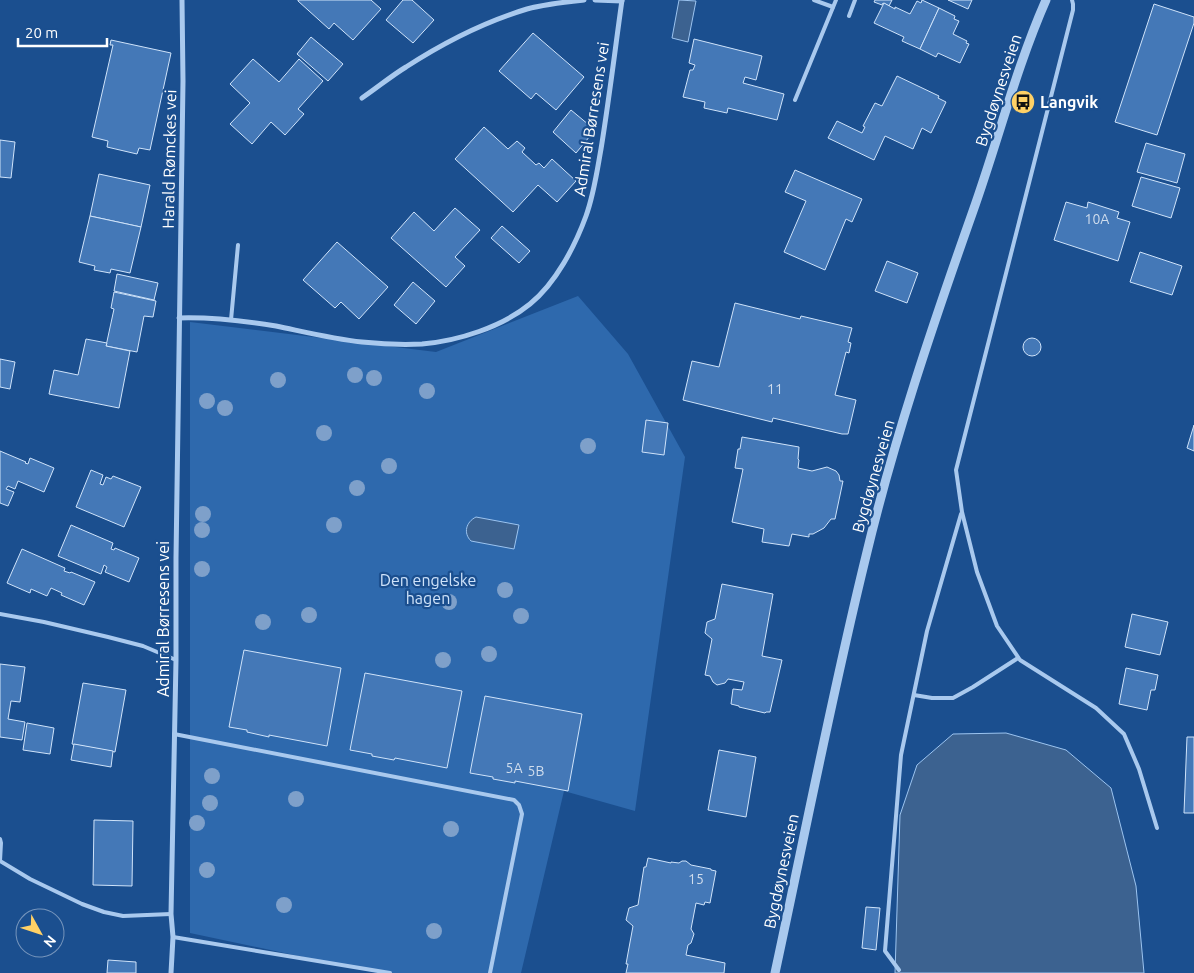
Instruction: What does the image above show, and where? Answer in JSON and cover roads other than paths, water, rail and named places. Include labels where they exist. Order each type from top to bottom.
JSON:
[{"type":"street","name":"Harald Rømckes vei","points":[[179,318],[183,81],[182,0]]},
{"type":"street","points":[[362,98],[405,68],[452,40],[528,9],[560,2],[584,0]]},
{"type":"street","name":"Admiral Børresens vei","points":[[171,973],[173,937],[171,914],[176,660],[179,318],[231,320],[360,342],[422,344],[450,340],[489,328],[531,304],[548,286],[576,240],[587,215],[594,186],[622,0],[595,0]]},
{"type":"street","name":"Bygdøynesveien","points":[[775,973],[831,710],[878,510],[909,404],[959,250],[998,137],[1018,71],[1046,0]]},
{"type":"lane","points":[[814,0],[833,7]]},
{"type":"lane","points":[[795,100],[836,0]]},
{"type":"lane","points":[[849,16],[855,0]]},
{"type":"lane","points":[[1072,0],[1073,10],[956,470],[962,512],[977,572],[998,626],[1020,660],[1096,708],[1124,734],[1139,769],[1157,828]]},
{"type":"lane","points":[[231,320],[238,245]]},
{"type":"lane","points":[[898,970],[885,951],[901,755],[927,631],[962,512]]},
{"type":"lane","points":[[0,614],[44,622],[142,646],[176,660]]},
{"type":"lane","points":[[914,694],[932,698],[952,698],[973,688],[1018,658]]},
{"type":"lane","points":[[174,734],[514,800],[522,814],[490,973]]},
{"type":"lane","points":[[0,839],[0,862],[82,904],[123,916],[171,914]]},
{"type":"lane","points":[[173,937],[390,973]]},
{"type":"place","name":"Langvik","points":[[1023,102]]},
{"type":"park label","name":"Den engelske hagen","points":[[428,589]]}]
